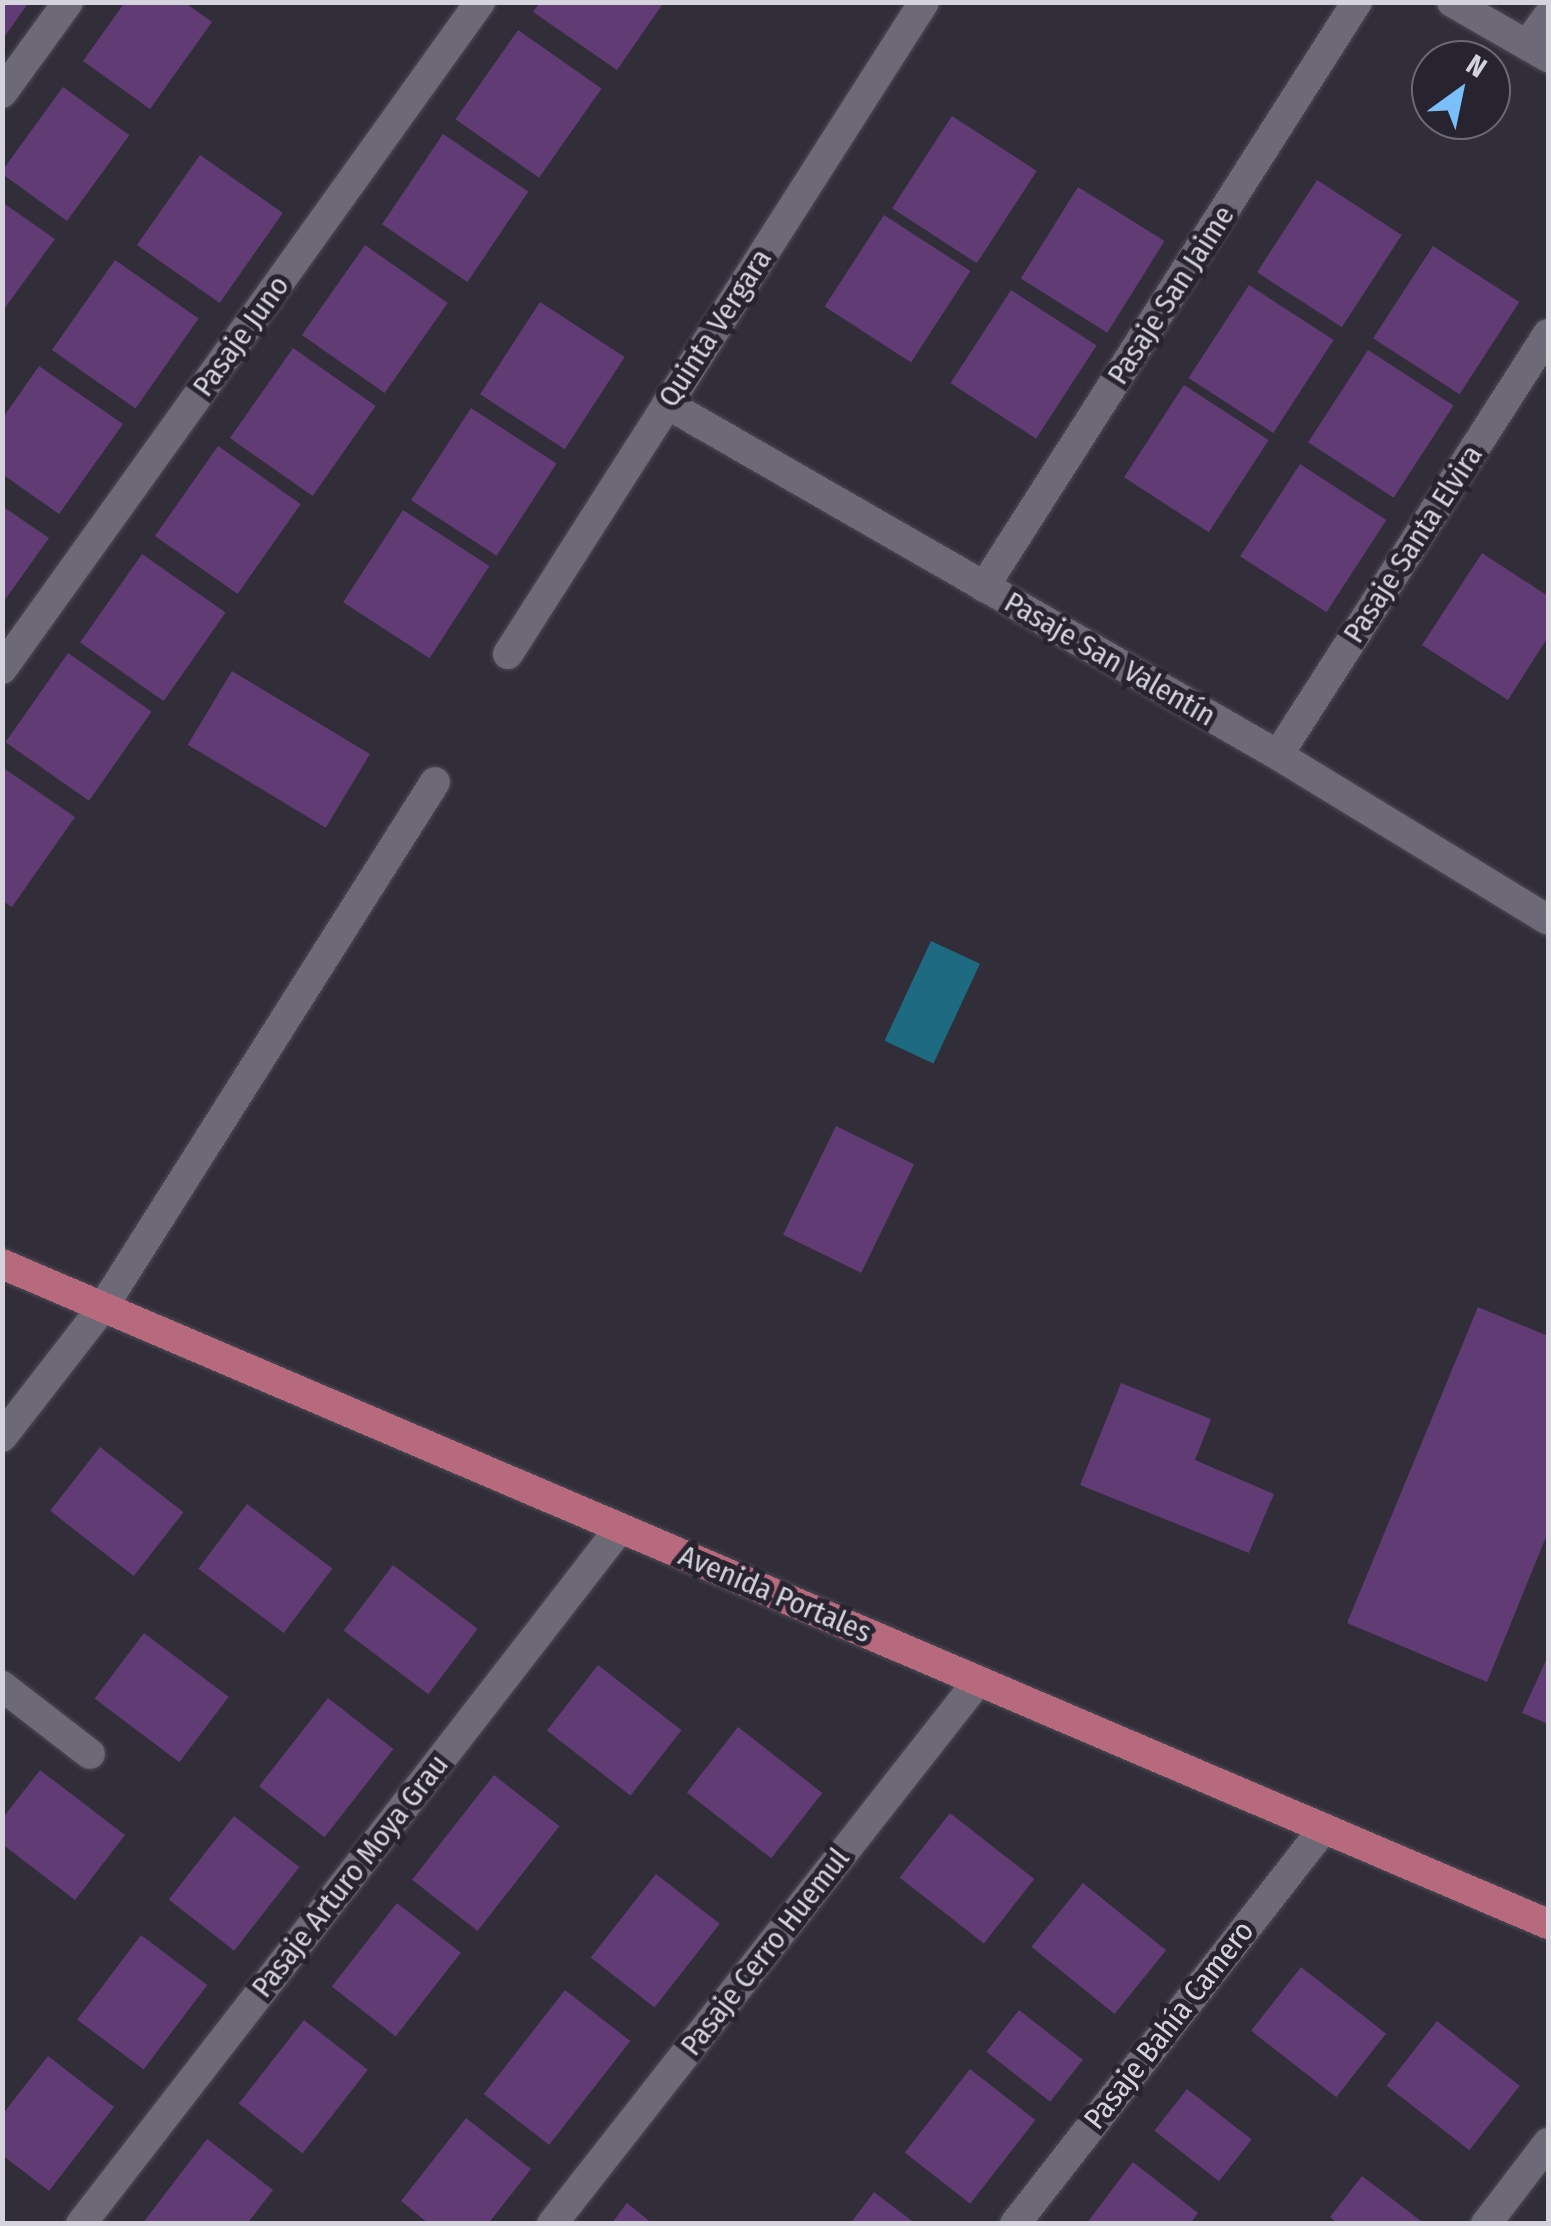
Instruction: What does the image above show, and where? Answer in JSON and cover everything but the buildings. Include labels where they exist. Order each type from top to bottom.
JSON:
[{"type":"main road","name":"Avenida Portales","points":[[2,1264],[1548,1924]]},
{"type":"street","points":[[2,93],[68,2]]},
{"type":"street","name":"Pasaje Juno","points":[[2,669],[480,2]]},
{"type":"street","name":"Quinta Vergara","points":[[508,654],[924,2]]},
{"type":"street","name":"Pasaje San Jaime","points":[[984,587],[1357,2]]},
{"type":"street","points":[[1452,2],[1538,51],[1548,16]]},
{"type":"street","name":"Pasaje Santa Elvira","points":[[1278,755],[1548,334]]},
{"type":"street","name":"Pasaje San Valentín","points":[[667,404],[1278,755],[1548,920]]},
{"type":"street","points":[[2,1437],[103,1307],[435,782]]},
{"type":"street","name":"Pasaje Arturo Moya Grau","points":[[81,2224],[620,1528]]},
{"type":"street","name":"Pasaje Cerro Huemul","points":[[552,2224],[978,1681]]},
{"type":"street","points":[[2,1686],[90,1754]]},
{"type":"street","name":"Pasaje Bahía Camero","points":[[1015,2224],[1324,1828]]},
{"type":"street","points":[[1486,2224],[1548,2143]]},
{"type":"water","points":[[931,941],[980,964],[933,1064],[885,1041]]}]
